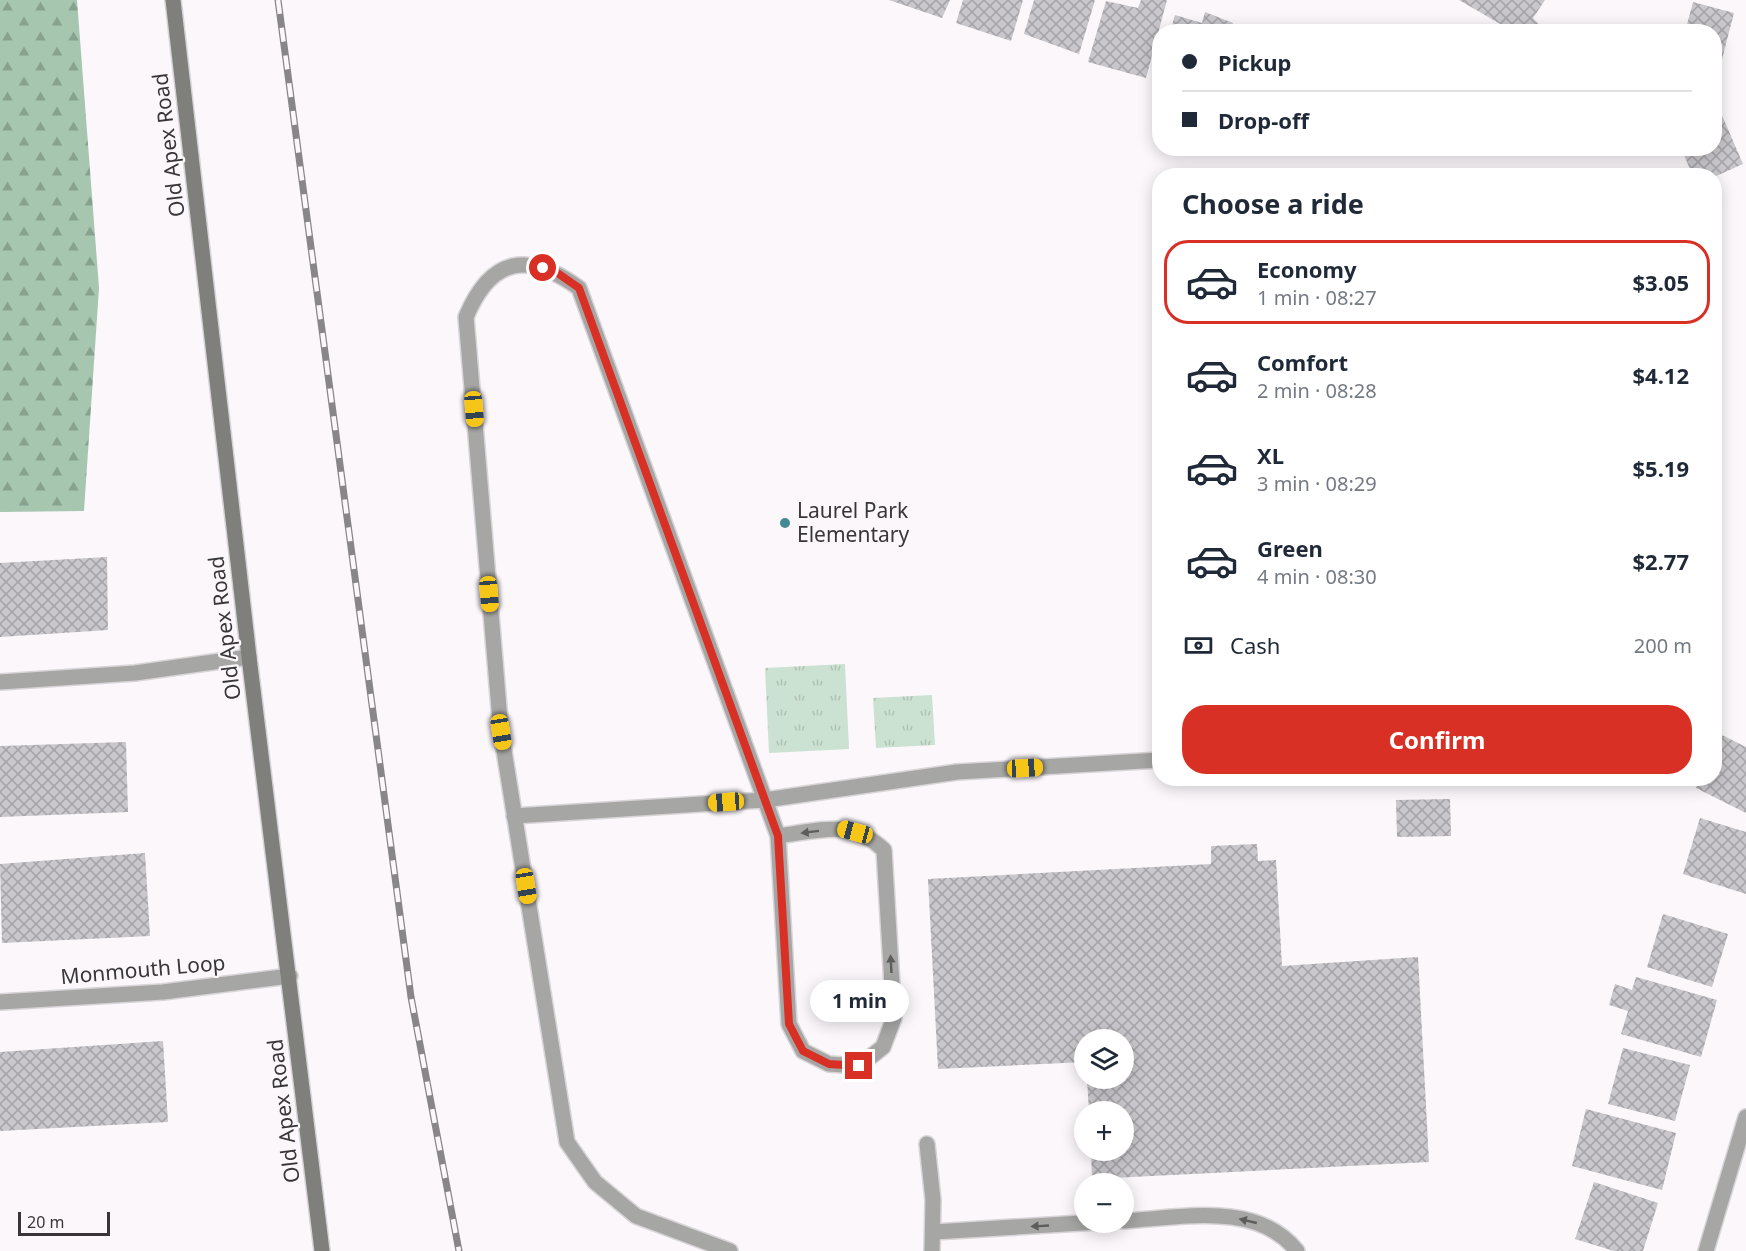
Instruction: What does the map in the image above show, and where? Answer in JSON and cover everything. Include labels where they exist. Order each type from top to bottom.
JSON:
[{"type":"main road","name":"Old Apex Road","points":[[173,0],[249,657],[322,1251]]},
{"type":"street","points":[[726,1250],[636,1216],[595,1182],[567,1142],[501,732],[466,317],[476,292],[501,269],[529,264],[556,272],[579,288],[778,836],[789,1024],[803,1051],[829,1064],[859,1066],[883,1047],[894,1018],[884,850],[870,836],[841,828],[778,836]]},
{"type":"street","points":[[0,682],[135,673],[249,657]]},
{"type":"street","points":[[514,816],[765,800],[957,772],[1152,760]]},
{"type":"street","name":"Monmouth Loop","points":[[0,1002],[163,992],[290,976]]},
{"type":"street","points":[[1706,1251],[1746,1117]]},
{"type":"street","points":[[927,1144],[934,1232],[932,1251]]},
{"type":"street","points":[[1134,1220],[1225,1215],[1259,1223],[1287,1239],[1297,1251]]},
{"type":"street","points":[[934,1232],[1074,1223]]},
{"type":"green space","points":[[0,0],[77,0],[99,288],[84,511],[0,512]]},
{"type":"green space","points":[[845,664],[849,749],[769,753],[765,668]]},
{"type":"green space","points":[[932,695],[935,745],[876,748],[873,698]]},
{"type":"building","points":[[889,0],[950,0],[942,18]]},
{"type":"building","points":[[963,0],[1023,0],[1011,41],[956,23]]},
{"type":"building","points":[[1034,0],[1095,0],[1079,54],[1024,34]]},
{"type":"building","points":[[1141,0],[1167,0],[1161,24],[1152,24],[1152,56],[1146,78],[1088,62],[1106,1],[1138,8]]},
{"type":"building","points":[[1459,0],[1545,0],[1533,18],[1538,24],[1500,24]]},
{"type":"building","points":[[1693,2],[1734,13],[1722,59],[1722,24],[1687,24]]},
{"type":"building","points":[[1205,12],[1233,23],[1172,24],[1175,15],[1202,23]]},
{"type":"building","points":[[1722,115],[1743,164],[1722,173],[1722,168],[1690,168],[1684,156],[1722,156]]},
{"type":"building","points":[[107,557],[108,630],[0,637],[0,563]]},
{"type":"building","points":[[1722,735],[1746,747],[1746,813],[1696,788],[1697,786],[1722,786]]},
{"type":"building","points":[[126,742],[128,812],[0,817],[0,746]]},
{"type":"building","points":[[1450,799],[1451,836],[1397,837],[1396,800]]},
{"type":"building","points":[[1700,818],[1746,832],[1746,894],[1683,874]]},
{"type":"building","points":[[1257,844],[1258,861],[1276,860],[1282,966],[1418,957],[1429,1162],[1134,1177],[1134,1173],[1092,1173],[1091,1161],[1134,1161],[1134,1101],[1088,1101],[1088,1089],[1134,1089],[1134,1029],[1074,1029],[1074,1062],[938,1069],[928,879],[1211,864],[1211,846]]},
{"type":"building","points":[[145,853],[150,936],[2,943],[0,864]]},
{"type":"building","points":[[1663,914],[1728,934],[1712,987],[1647,967]]},
{"type":"building","points":[[1636,977],[1717,1000],[1701,1057],[1621,1034],[1628,1011],[1609,1005],[1615,984],[1632,990]]},
{"type":"building","points":[[163,1041],[168,1122],[0,1131],[0,1052]]},
{"type":"building","points":[[1623,1048],[1690,1065],[1675,1121],[1608,1104]]},
{"type":"building","points":[[1586,1109],[1676,1133],[1662,1190],[1572,1166]]},
{"type":"building","points":[[1594,1182],[1658,1203],[1643,1251],[1614,1251],[1575,1239]]},
{"type":"railway","points":[[278,0],[411,997],[459,1251]]},
{"type":"place","name":"Laurel Park Elementary","points":[[785,523]]},
{"type":"route","points":[[543,268],[556,272],[579,288],[778,836],[789,1024],[803,1051],[829,1064],[859,1066]]}]
